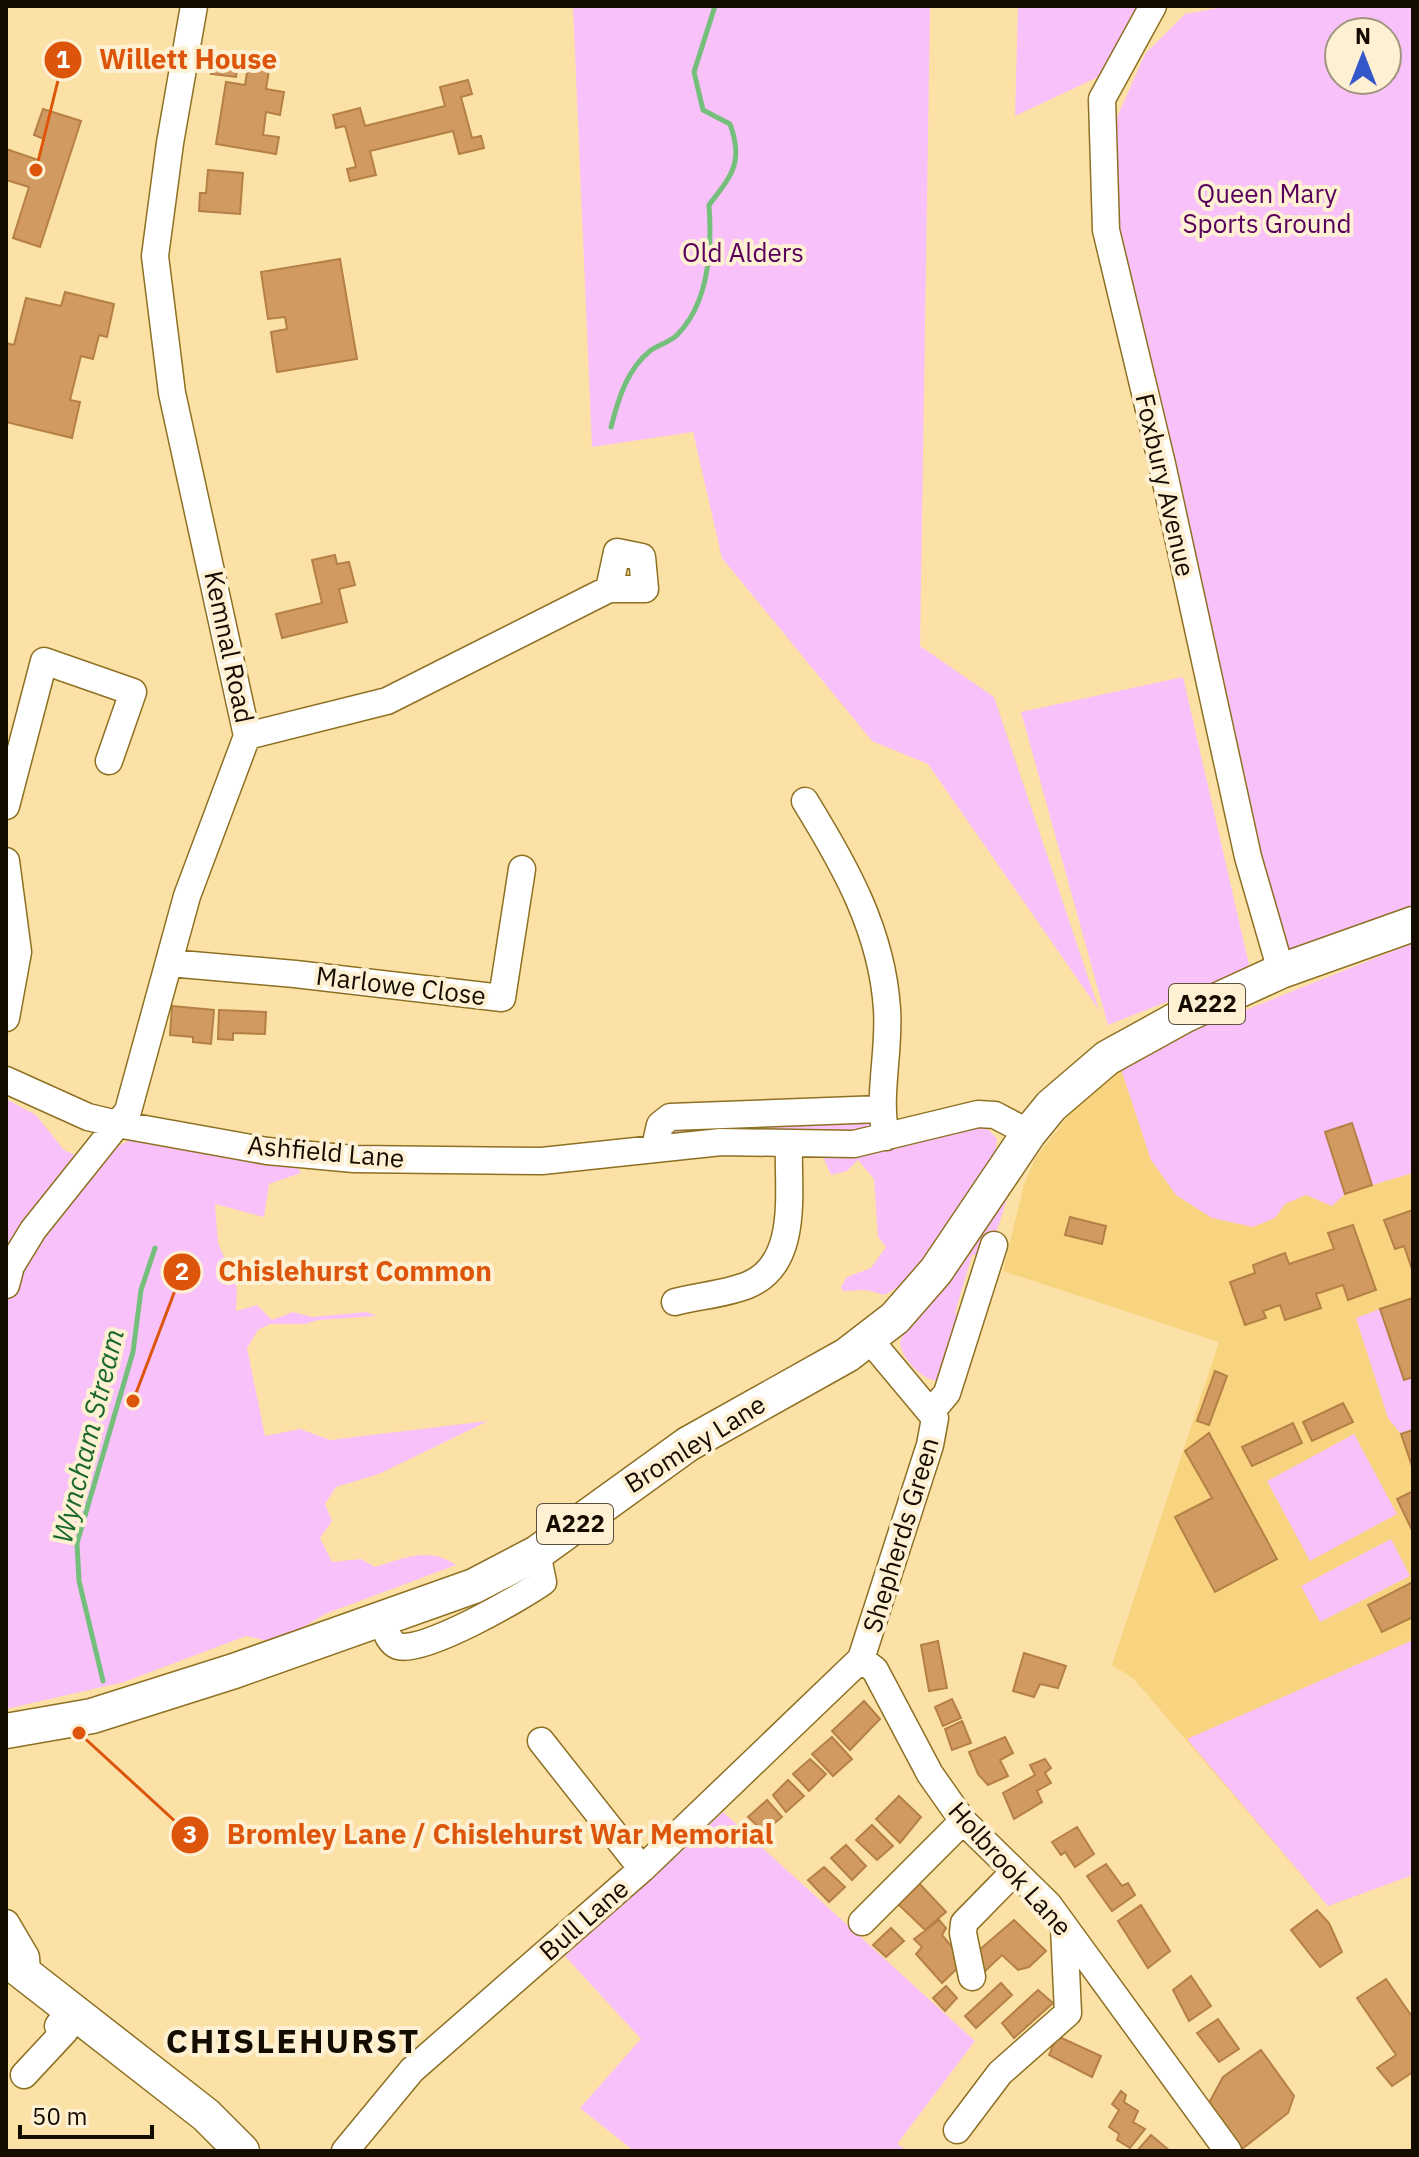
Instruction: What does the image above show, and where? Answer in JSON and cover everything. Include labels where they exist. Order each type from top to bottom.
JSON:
[{"type":"main road","name":"A222","points":[[1029,1133],[1051,1106],[1107,1058],[1183,1016],[1281,971],[1413,924]]},
{"type":"main road","name":"Bromley Lane","points":[[6,1731],[92,1716],[382,1620],[474,1586],[537,1553],[688,1444],[835,1362],[869,1339],[930,1279],[1029,1133]]},
{"type":"main road","points":[[17,1967],[206,2115],[242,2151]]},
{"type":"street","name":"Kemnal Road","points":[[6,1285],[11,1266],[33,1230],[128,1111],[187,896],[247,736],[172,393],[155,256],[170,143],[194,6]]},
{"type":"street","name":"Foxbury Avenue","points":[[1153,6],[1102,99],[1106,230],[1162,464],[1250,868],[1281,971]]},
{"type":"street","points":[[247,736],[387,701],[609,589]]},
{"type":"street","points":[[6,806],[44,661],[133,692],[109,761]]},
{"type":"street","points":[[805,801],[841,858],[869,920],[879,961],[887,1009],[881,1109],[886,1137]]},
{"type":"street","points":[[6,861],[18,952],[6,1018]]},
{"type":"street","name":"Marlowe Close","points":[[169,963],[502,998],[522,869]]},
{"type":"street","name":"Ashfield Lane","points":[[6,1080],[88,1117],[117,1124],[267,1151],[354,1159],[542,1161],[721,1142],[854,1144],[978,1114],[995,1115],[1029,1133]]},
{"type":"street","points":[[655,1147],[660,1125],[670,1117],[881,1109]]},
{"type":"street","points":[[675,1302],[750,1284],[769,1269],[781,1251],[787,1230],[789,1143]]},
{"type":"street","name":"Shepherds Green","points":[[932,1411],[947,1393],[994,1245]]},
{"type":"street","name":"Shepherds Green","points":[[861,1659],[930,1445],[935,1418],[869,1339]]},
{"type":"street","name":"Holbrook Lane","points":[[861,1659],[875,1670],[930,1774],[963,1821],[1048,1904],[1228,2151]]},
{"type":"street","name":"Bull Lane","points":[[345,2151],[412,2070],[642,1869],[861,1659]]},
{"type":"street","points":[[541,1741],[642,1869]]},
{"type":"street","points":[[862,1922],[963,1821]]},
{"type":"street","points":[[972,1977],[963,1933],[964,1923],[1013,1873]]},
{"type":"street","points":[[6,1923],[26,1957],[17,1967]]},
{"type":"street","points":[[957,2130],[1000,2073],[1068,2013],[1064,1927]]},
{"type":"street","points":[[24,2075],[65,2031],[58,2026],[72,2008]]},
{"type":"shaded area","points":[[1413,943],[1413,1875],[1328,1906],[1133,1678],[1112,1665],[1219,1342],[1003,1271],[1024,1184],[1035,1159],[1098,1077]]},
{"type":"green space","name":"Old Alders","points":[[573,6],[930,6],[920,646],[994,697],[1099,1010],[928,764],[872,741],[722,558],[693,432],[592,447]]},
{"type":"green space","points":[[1018,6],[1138,6],[1098,77],[1015,116]]},
{"type":"green space","name":"Queen Mary Sports Ground","points":[[1229,6],[1413,6],[1413,915],[1282,966],[1103,149],[1145,54],[1185,14]]},
{"type":"green space","points":[[1183,677],[1250,969],[1108,1025],[1021,712]]},
{"type":"green space","points":[[1413,943],[1413,1173],[1372,1185],[1351,1123],[1325,1132],[1345,1194],[1332,1206],[1306,1195],[1285,1204],[1275,1218],[1253,1227],[1212,1218],[1176,1195],[1151,1160],[1120,1066],[1183,1035]]},
{"type":"green space","points":[[6,1099],[36,1115],[64,1150],[97,1165],[117,1147],[137,1136],[296,1163],[301,1173],[269,1184],[264,1217],[215,1204],[218,1243],[237,1288],[236,1311],[257,1305],[272,1320],[293,1312],[312,1317],[366,1312],[377,1316],[318,1320],[305,1324],[270,1324],[258,1330],[247,1348],[265,1436],[300,1429],[330,1440],[488,1421],[379,1474],[336,1487],[325,1504],[332,1521],[320,1538],[332,1562],[361,1559],[375,1567],[407,1557],[427,1555],[446,1559],[456,1565],[325,1614],[277,1643],[246,1636],[124,1682],[6,1709]]},
{"type":"green space","points":[[870,1121],[871,1131],[673,1135],[670,1132],[673,1122]]},
{"type":"green space","points":[[985,1126],[997,1139],[995,1155],[946,1232],[917,1270],[884,1295],[867,1290],[843,1291],[841,1287],[847,1277],[871,1268],[886,1247],[878,1237],[874,1179],[858,1160],[847,1171],[831,1175],[824,1159],[828,1155]]},
{"type":"green space","points":[[1008,1196],[996,1233],[980,1255],[972,1255],[955,1313],[961,1315],[943,1381],[936,1381],[909,1363],[900,1342],[905,1330]]},
{"type":"green space","points":[[1380,1309],[1404,1380],[1413,1377],[1413,1430],[1401,1434],[1388,1418],[1356,1318]]},
{"type":"green space","points":[[1354,1434],[1397,1514],[1310,1561],[1267,1481]]},
{"type":"green space","points":[[1391,1539],[1410,1576],[1320,1622],[1301,1586]]},
{"type":"green space","points":[[1413,1640],[1413,1875],[1328,1906],[1187,1739]]},
{"type":"green space","points":[[723,1812],[975,2041],[897,2144],[908,2151],[634,2151],[580,2108],[641,2039],[565,1956]]},
{"type":"building","points":[[214,55],[239,59],[236,77],[211,74]]},
{"type":"building","points":[[249,60],[270,64],[266,89],[284,92],[280,115],[266,112],[263,135],[279,137],[276,154],[216,144],[226,82],[245,85]]},
{"type":"building","points":[[468,80],[472,94],[461,97],[472,138],[481,136],[484,148],[459,154],[453,131],[370,151],[376,175],[350,181],[347,169],[356,167],[345,126],[336,128],[333,115],[360,108],[365,126],[445,106],[440,87]]},
{"type":"building","points":[[43,109],[81,121],[40,247],[13,238],[29,187],[6,180],[6,149],[38,160],[44,139],[34,135]]},
{"type":"building","points":[[208,170],[243,173],[240,214],[199,211],[200,193],[206,193]]},
{"type":"building","points":[[340,259],[357,359],[277,372],[271,332],[287,329],[285,317],[268,319],[261,272]]},
{"type":"building","points":[[65,292],[114,304],[107,337],[99,335],[93,359],[81,356],[70,400],[80,402],[72,438],[6,422],[6,343],[14,345],[26,298],[61,306]]},
{"type":"building","points":[[335,555],[337,564],[349,562],[355,585],[339,589],[347,622],[282,638],[276,614],[322,603],[312,560]]},
{"type":"building","points":[[172,1006],[214,1010],[211,1044],[193,1042],[193,1037],[170,1035]]},
{"type":"building","points":[[219,1010],[266,1012],[265,1034],[233,1033],[233,1040],[218,1039]]},
{"type":"building","points":[[1352,1123],[1372,1185],[1345,1194],[1325,1132]]},
{"type":"building","points":[[1413,1210],[1413,1272],[1404,1246],[1395,1249],[1384,1220]]},
{"type":"building","points":[[1070,1217],[1106,1226],[1102,1244],[1065,1235]]},
{"type":"building","points":[[1353,1225],[1376,1290],[1348,1300],[1343,1285],[1316,1294],[1321,1308],[1285,1320],[1280,1305],[1263,1311],[1266,1318],[1245,1325],[1230,1282],[1255,1273],[1253,1265],[1285,1253],[1289,1264],[1334,1249],[1328,1233]]},
{"type":"building","points":[[1413,1298],[1413,1377],[1404,1380],[1380,1309]]},
{"type":"building","points":[[1215,1371],[1227,1376],[1209,1425],[1197,1421]]},
{"type":"building","points":[[1343,1403],[1353,1422],[1312,1441],[1303,1422]]},
{"type":"building","points":[[1293,1423],[1302,1443],[1252,1466],[1242,1447]]},
{"type":"building","points":[[1413,1430],[1413,1469],[1401,1434]]},
{"type":"building","points":[[1209,1433],[1277,1559],[1215,1592],[1175,1517],[1212,1498],[1185,1451]]},
{"type":"building","points":[[1413,1491],[1413,1532],[1397,1499]]},
{"type":"building","points":[[1413,1582],[1413,1617],[1382,1632],[1368,1605]]},
{"type":"building","points":[[938,1641],[947,1688],[929,1691],[921,1645]]},
{"type":"building","points":[[1024,1653],[1066,1666],[1058,1688],[1040,1684],[1034,1697],[1013,1691]]},
{"type":"building","points":[[952,1699],[961,1718],[943,1726],[935,1707]]},
{"type":"building","points":[[864,1701],[880,1719],[850,1750],[832,1731]]},
{"type":"building","points":[[962,1721],[971,1743],[952,1750],[945,1729]]},
{"type":"building","points":[[832,1737],[852,1759],[833,1776],[812,1754]]},
{"type":"building","points":[[1005,1737],[1013,1753],[1000,1760],[1008,1776],[988,1785],[978,1774],[969,1752]]},
{"type":"building","points":[[810,1759],[826,1774],[809,1791],[793,1774]]},
{"type":"building","points":[[1045,1759],[1051,1768],[1045,1773],[1051,1783],[1037,1791],[1042,1802],[1014,1819],[1003,1793],[1035,1775],[1030,1765]]},
{"type":"building","points":[[788,1780],[804,1796],[786,1812],[773,1795]]},
{"type":"building","points":[[899,1796],[921,1817],[900,1843],[876,1819]]},
{"type":"building","points":[[767,1800],[782,1817],[764,1832],[748,1817]]},
{"type":"building","points":[[872,1825],[893,1846],[877,1860],[856,1840]]},
{"type":"building","points":[[1077,1827],[1094,1854],[1075,1867],[1065,1852],[1061,1855],[1052,1842]]},
{"type":"building","points":[[846,1845],[866,1866],[852,1880],[831,1858]]},
{"type":"building","points":[[1106,1864],[1122,1886],[1128,1883],[1135,1895],[1112,1911],[1087,1876]]},
{"type":"building","points":[[824,1867],[845,1887],[829,1902],[808,1880]]},
{"type":"building","points":[[918,1882],[946,1912],[925,1930],[896,1902]]},
{"type":"building","points":[[1141,1905],[1170,1951],[1148,1968],[1118,1921]]},
{"type":"building","points":[[1317,1910],[1329,1923],[1342,1952],[1320,1967],[1291,1930]]},
{"type":"building","points":[[939,1920],[946,1928],[942,1935],[964,1962],[942,1983],[916,1954],[922,1947],[914,1939]]},
{"type":"building","points":[[1014,1920],[1046,1951],[1029,1967],[1018,1970],[1002,1955],[984,1972],[971,1957]]},
{"type":"building","points":[[891,1928],[904,1941],[886,1957],[873,1945]]},
{"type":"building","points":[[1191,1976],[1211,2006],[1189,2021],[1173,1990]]},
{"type":"building","points":[[1386,1979],[1413,2018],[1413,2072],[1392,2086],[1377,2068],[1396,2055],[1357,1998]]},
{"type":"building","points":[[1001,1983],[1012,1995],[976,2028],[965,2016]]},
{"type":"building","points":[[946,1986],[957,1998],[945,2011],[933,1998]]},
{"type":"building","points":[[1038,1990],[1053,2003],[1014,2038],[1002,2023]]},
{"type":"building","points":[[1218,2019],[1239,2049],[1219,2062],[1197,2033]]},
{"type":"building","points":[[1057,2036],[1101,2056],[1092,2077],[1049,2055]]},
{"type":"building","points":[[1261,2050],[1294,2096],[1288,2113],[1242,2149],[1209,2103],[1223,2077]]},
{"type":"building","points":[[1121,2091],[1126,2095],[1124,2102],[1138,2111],[1133,2122],[1145,2129],[1130,2148],[1117,2140],[1119,2134],[1109,2127],[1119,2110],[1112,2104]]},
{"type":"building","points":[[1151,2135],[1170,2151],[1137,2151]]},
{"type":"waterway","name":"Wyncham Stream","points":[[611,427],[620,396],[635,367],[650,351],[677,335],[696,307],[709,256],[709,205],[724,185],[736,158],[730,124],[703,110],[694,72],[715,6]]},
{"type":"waterway","name":"Wyncham Stream","points":[[103,1681],[79,1581],[77,1543],[133,1352],[141,1290],[155,1248]]},
{"type":"place","name":"Willett House","points":[[36,170]]},
{"type":"place","name":"Chislehurst Common","points":[[133,1401]]},
{"type":"place","name":"Bromley Lane / Chislehurst War Memorial","points":[[79,1733]]},
{"type":"district","name":"CHISLEHURST","points":[[293,2041]]}]
